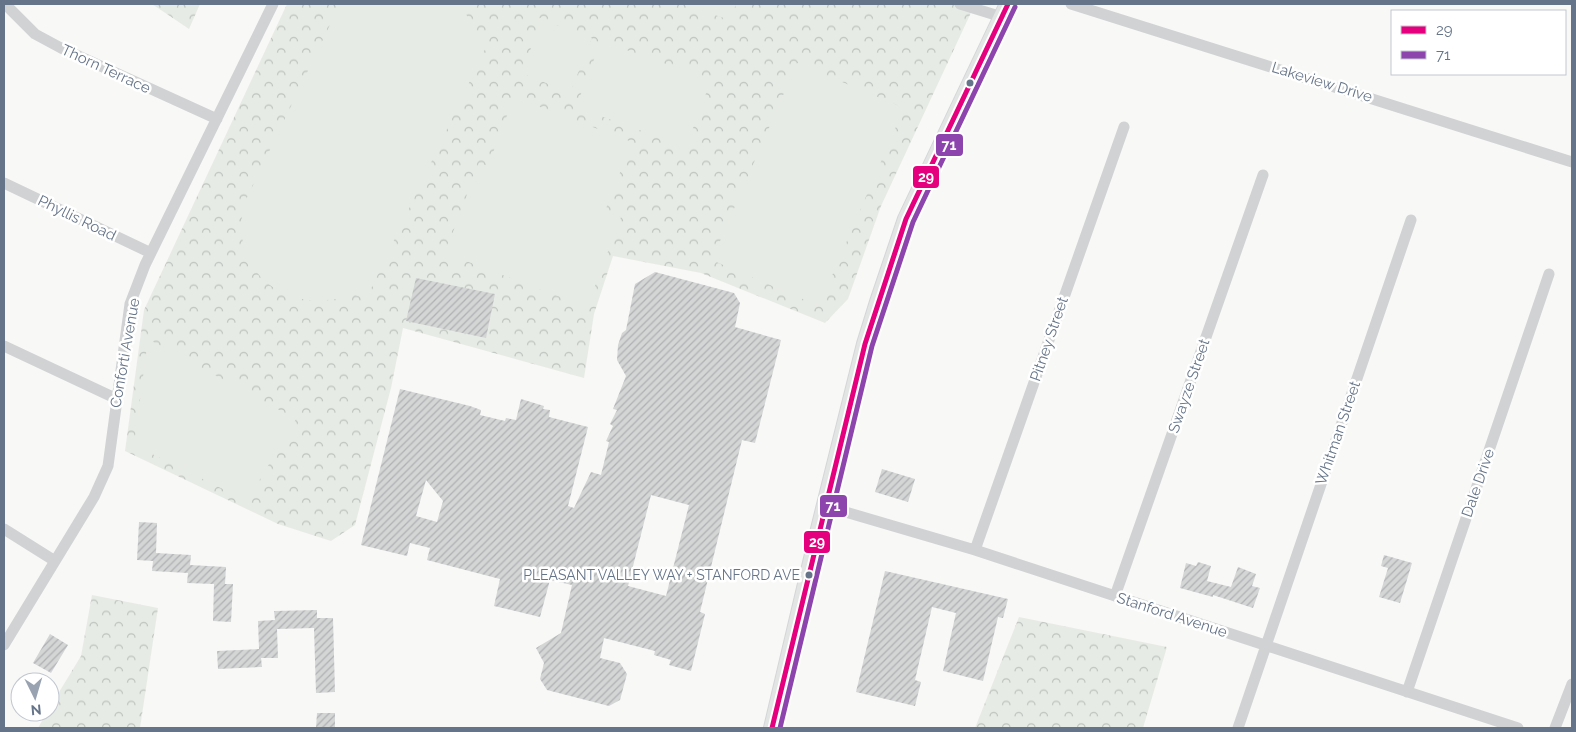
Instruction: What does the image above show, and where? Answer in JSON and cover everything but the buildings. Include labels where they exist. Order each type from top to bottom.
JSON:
[{"type":"main road","points":[[772,728],[865,344],[906,219],[1005,10]]},
{"type":"street","name":"Thorn Terrace","points":[[5,4],[35,34],[217,119]]},
{"type":"street","name":"Conforti Avenue","points":[[4,645],[94,497],[108,466],[130,304],[151,253],[273,4]]},
{"type":"street","points":[[960,4],[1005,10]]},
{"type":"street","name":"Lakeview Drive","points":[[1072,4],[1572,162]]},
{"type":"street","name":"Pitney Street","points":[[975,550],[1124,127]]},
{"type":"street","name":"Swayze Street","points":[[1115,596],[1263,175]]},
{"type":"street","name":"Phyllis Road","points":[[4,182],[151,253]]},
{"type":"street","name":"Whitman Street","points":[[1238,728],[1411,220]]},
{"type":"street","name":"Dale Drive","points":[[1407,692],[1549,274]]},
{"type":"street","points":[[4,346],[117,400]]},
{"type":"street","name":"Stanford Avenue","points":[[825,506],[975,550],[1518,728]]},
{"type":"street","points":[[4,529],[55,561]]},
{"type":"street","points":[[1555,728],[1572,684]]},
{"type":"green space","points":[[152,4],[200,4],[189,29]]},
{"type":"green space","points":[[287,4],[975,4],[881,206],[848,299],[825,323],[701,273],[613,256],[594,314],[584,378],[403,328],[391,388],[355,525],[331,541],[278,524],[125,451],[144,310]]},
{"type":"green space","points":[[340,4],[460,4],[470,21],[474,36],[488,43],[366,299],[353,294],[337,299],[305,300],[289,296],[275,289],[263,279],[253,266],[242,240],[242,208]]},
{"type":"green space","points":[[682,4],[736,4],[730,20]]},
{"type":"green space","points":[[544,16],[545,21],[592,38],[570,93],[522,73],[540,23],[538,19]]},
{"type":"green space","points":[[601,41],[711,80],[686,147],[576,107]]},
{"type":"green space","points":[[797,63],[904,108],[819,306],[714,261],[710,262],[709,258],[714,255]]},
{"type":"green space","points":[[514,97],[632,142],[605,211],[621,217],[587,307],[445,253],[479,163],[488,166]]},
{"type":"green space","points":[[148,339],[296,419],[247,501],[134,445]]},
{"type":"green space","points":[[92,595],[158,608],[140,728],[38,728],[41,722],[60,722],[60,691],[81,656]]},
{"type":"green space","points":[[1019,617],[1167,647],[1143,728],[975,728]]},
{"type":"transit line","name":"29","points":[[772,728],[865,344],[906,219],[1008,4]]},
{"type":"transit line","name":"71","points":[[780,728],[872,346],[913,222],[1015,7]]},
{"type":"place","name":"PLEASANT VALLEY WAY + STANFORD AVE","points":[[809,575]]}]
